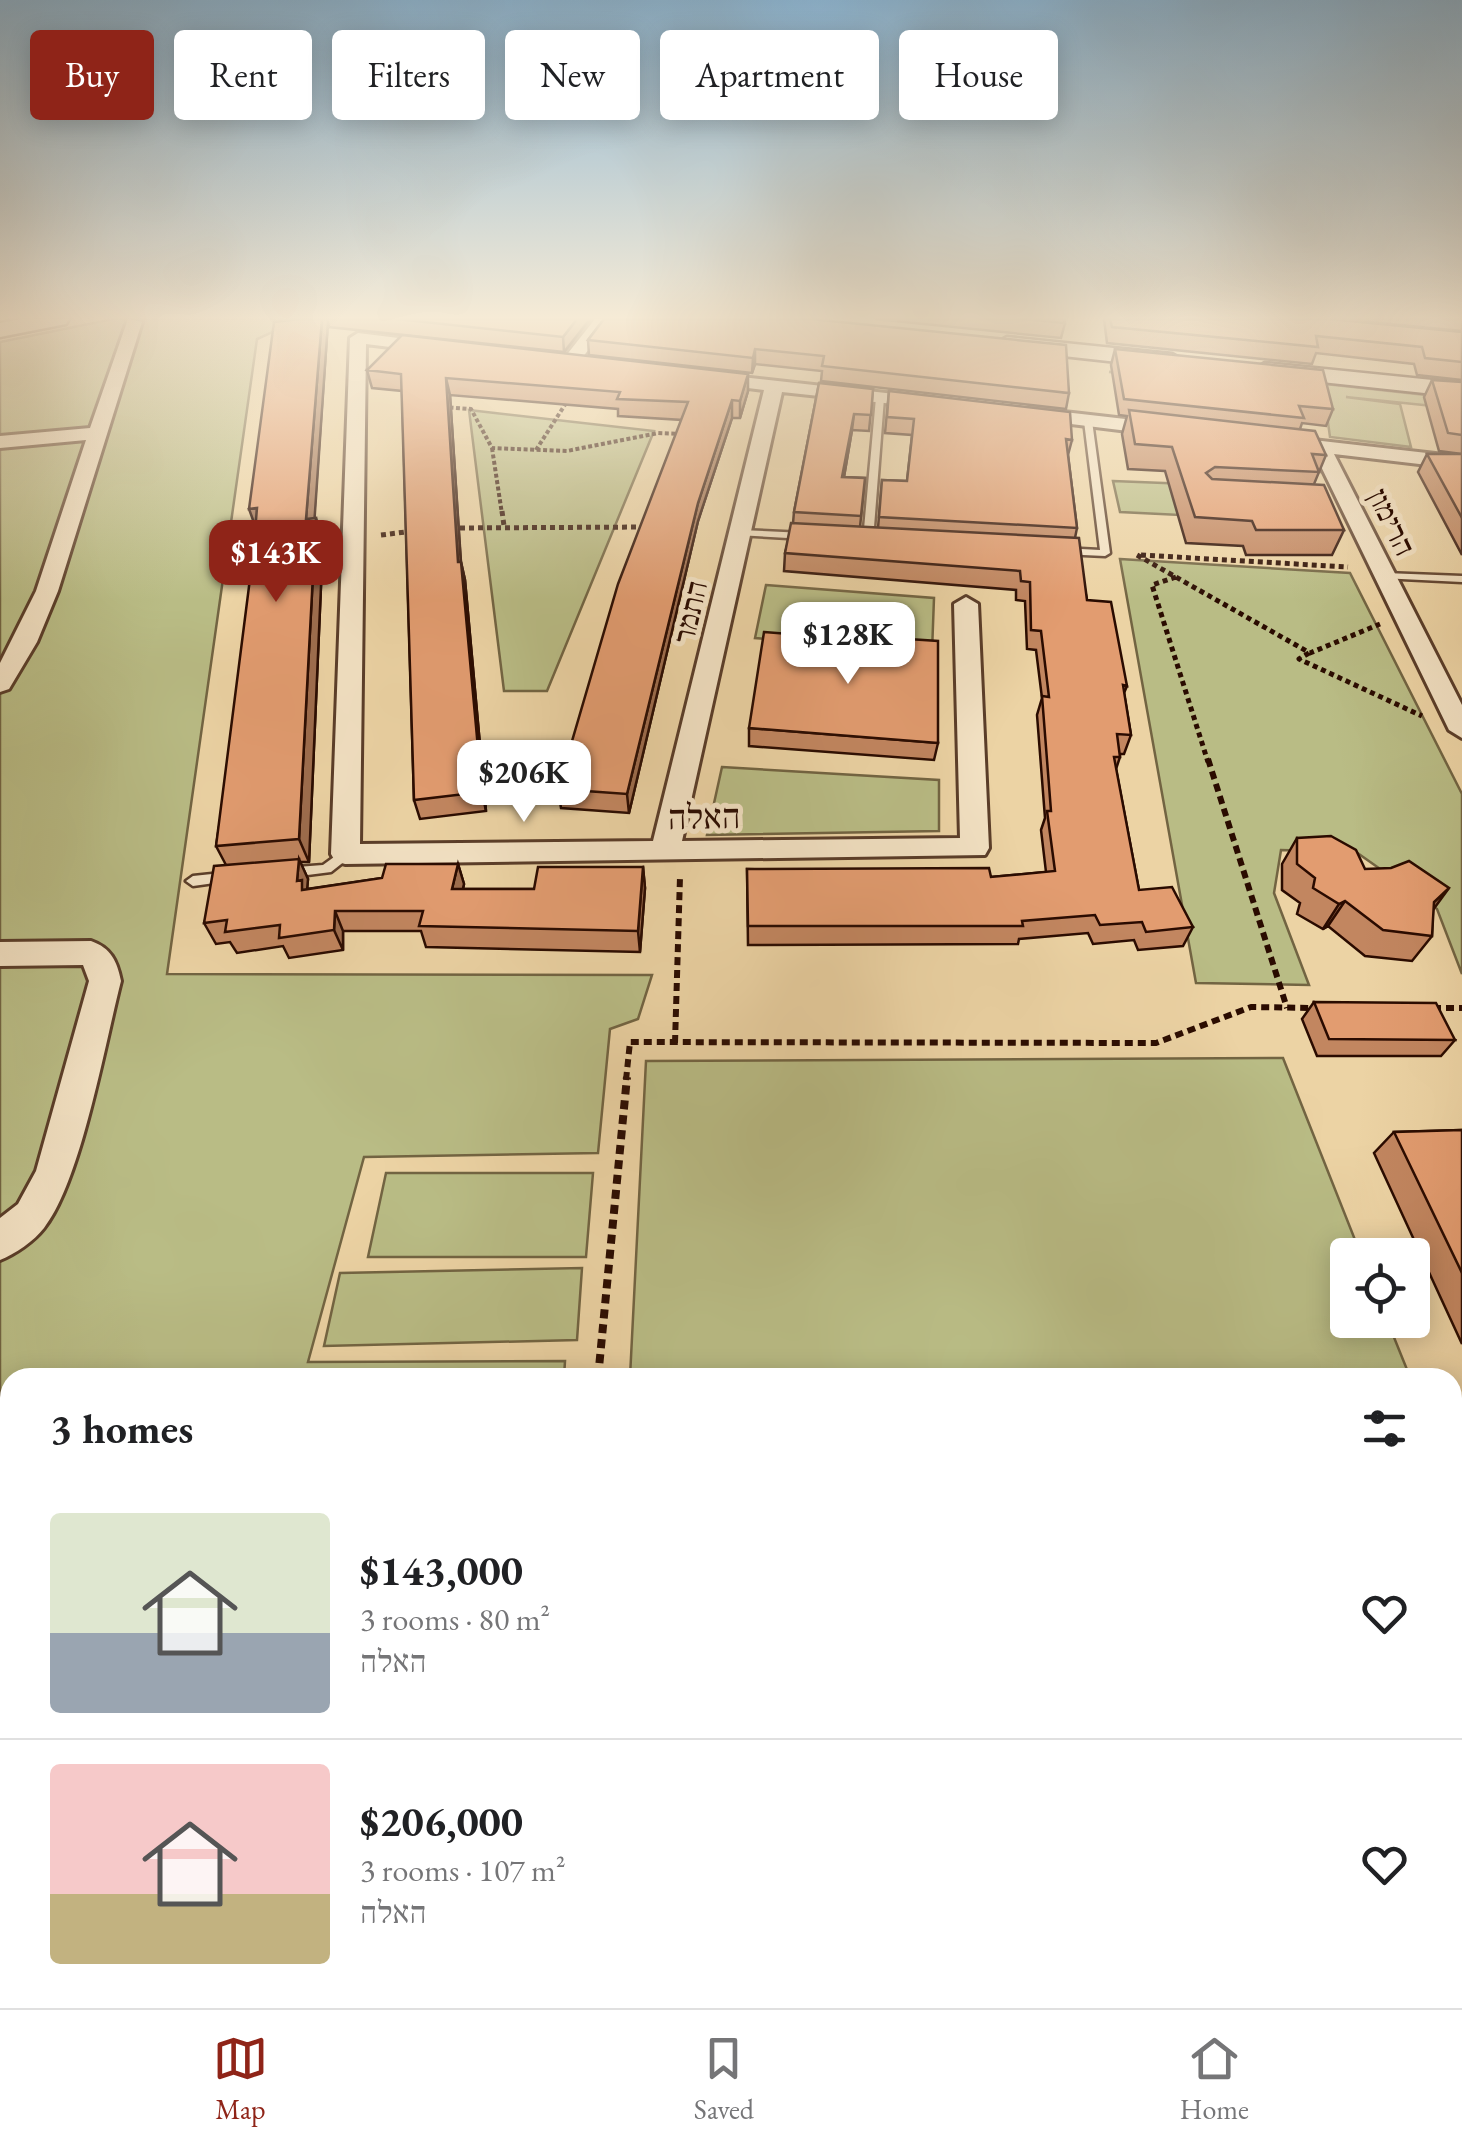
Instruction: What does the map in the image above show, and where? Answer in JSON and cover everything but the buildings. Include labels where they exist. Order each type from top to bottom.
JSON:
[{"type":"street","points":[[0,684],[42,604],[106,413]]},
{"type":"street","points":[[345,854],[356,413]]},
{"type":"street","name":"התמר","points":[[673,851],[768,413]]},
{"type":"street","points":[[1015,413],[1185,432]]},
{"type":"street","points":[[0,442],[100,433]]},
{"type":"street","points":[[1263,441],[1462,463]]},
{"type":"street","name":"הרימון","points":[[1321,448],[1341,505],[1383,572],[1462,730]]},
{"type":"street","name":"האלה","points":[[345,854],[974,848],[966,604]]},
{"type":"street","points":[[0,954],[91,954],[102,964],[105,981],[53,1174],[31,1216],[0,1242]]},
{"type":"lane","points":[[868,540],[879,413]]},
{"type":"lane","points":[[1046,550],[1105,553],[1088,421]]},
{"type":"lane","points":[[740,532],[813,537]]},
{"type":"lane","points":[[849,539],[887,541]]},
{"type":"lane","points":[[1383,572],[1462,579]]},
{"type":"lane","points":[[269,874],[326,869],[345,854]]},
{"type":"lane","points":[[193,880],[250,876]]},
{"type":"path","points":[[473,413],[492,448],[504,526]]},
{"type":"path","points":[[536,450],[560,413]]},
{"type":"path","points":[[492,448],[567,451],[658,433],[762,439]]},
{"type":"path","points":[[449,528],[651,527]]},
{"type":"path","points":[[353,537],[430,530]]},
{"type":"path","points":[[1105,553],[1383,572]]},
{"type":"path","points":[[1137,555],[1310,653]]},
{"type":"path","points":[[1176,577],[1152,585],[1288,1008]]},
{"type":"path","points":[[1404,614],[1299,660],[1426,718]]},
{"type":"path","points":[[673,851],[675,1042]]},
{"type":"path","points":[[599,1368],[630,1042],[1156,1044],[1251,1007],[1326,1008]]},
{"type":"path","points":[[1423,1008],[1462,1008]]},
{"type":"green space","points":[[0,413],[247,413],[167,974],[652,975],[638,1019],[610,1029],[598,1153],[364,1157],[308,1362],[565,1361],[565,1368],[0,1368]]},
{"type":"green space","points":[[469,413],[654,431],[547,691],[504,691]]},
{"type":"green space","points":[[1327,413],[1402,413],[1411,447],[1330,437]]},
{"type":"green space","points":[[1113,481],[1189,484],[1200,516],[1120,512]]},
{"type":"green space","points":[[1120,559],[1350,573],[1462,794],[1462,974],[1437,909],[1356,852],[1281,850],[1274,893],[1309,985],[1196,983]]},
{"type":"green space","points":[[766,585],[934,598],[932,652],[755,638]]},
{"type":"green space","points":[[722,767],[939,780],[939,831],[707,835]]},
{"type":"green space","points":[[1283,1058],[1354,1238],[1330,1238],[1330,1338],[1394,1338],[1406,1368],[630,1368],[646,1061]]},
{"type":"green space","points":[[386,1173],[593,1173],[586,1257],[368,1257]]},
{"type":"green space","points":[[582,1268],[577,1340],[324,1346],[340,1273]]}]
